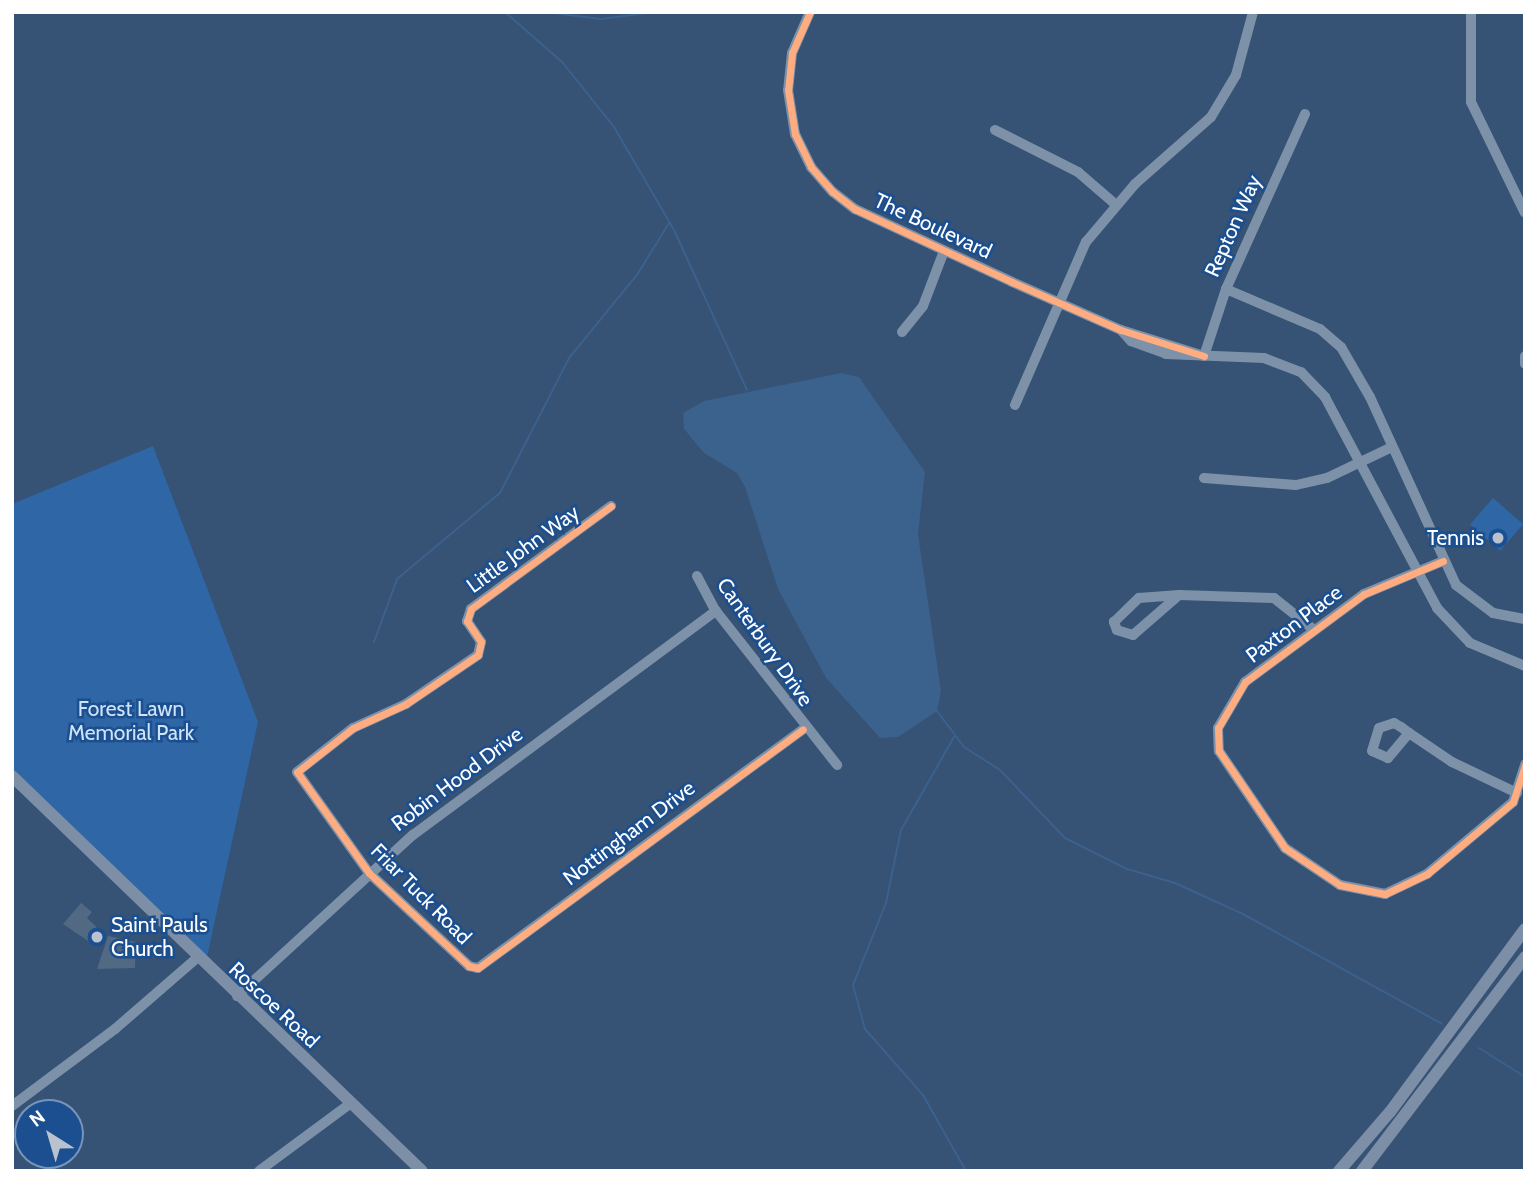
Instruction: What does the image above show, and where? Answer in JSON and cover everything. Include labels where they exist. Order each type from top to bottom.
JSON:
[{"type":"main road","name":"Roscoe Road","points":[[12,776],[197,958],[422,1171]]},
{"type":"main road","points":[[1339,1171],[1390,1112],[1525,929]]},
{"type":"main road","points":[[1362,1171],[1525,957]]},
{"type":"street","name":"The Boulevard","points":[[810,12],[792,53],[788,90],[795,134],[811,167],[855,209],[1121,330],[1204,356],[1264,358],[1301,372],[1318,387],[1361,462],[1437,608],[1470,643],[1525,666]]},
{"type":"street","points":[[1015,405],[1086,242],[1115,204],[1211,117],[1236,75],[1253,12]]},
{"type":"street","points":[[1471,12],[1471,102],[1525,213]]},
{"type":"street","name":"Repton Way","points":[[1204,356],[1226,289],[1305,114]]},
{"type":"street","points":[[995,130],[1078,172],[1115,204]]},
{"type":"street","points":[[902,332],[923,306],[944,250]]},
{"type":"street","points":[[1226,289],[1320,329],[1341,347],[1392,447],[1443,561],[1470,600],[1493,613],[1525,620]]},
{"type":"street","points":[[1525,356],[1525,364]]},
{"type":"street","points":[[1204,478],[1296,485],[1361,462],[1392,447]]},
{"type":"street","name":"Little John Way","points":[[297,772],[353,728],[406,704],[478,655],[481,642],[467,621],[471,609],[611,506]]},
{"type":"street","name":"Paxton Place","points":[[1443,561],[1364,594],[1313,629],[1245,682],[1218,727],[1227,769],[1284,848],[1302,863],[1340,885],[1385,894],[1403,890],[1458,849],[1517,793]]},
{"type":"street","name":"Canterbury Drive","points":[[697,576],[716,611],[803,729],[837,765]]},
{"type":"street","points":[[1178,595],[1133,635],[1117,630],[1114,622],[1139,598],[1178,595],[1274,598],[1313,629]]},
{"type":"street","name":"Robin Hood Drive","points":[[237,996],[369,873],[511,761],[716,611]]},
{"type":"street","name":"Nottingham Drive","points":[[478,968],[803,729]]},
{"type":"street","points":[[1409,733],[1452,762],[1517,793],[1525,764]]},
{"type":"street","name":"Friar Tuck Road","points":[[297,772],[369,873],[469,966],[478,968]]},
{"type":"street","points":[[12,1106],[115,1029],[197,958]]},
{"type":"street","points":[[259,1171],[351,1103]]},
{"type":"green space","name":"Forest Lawn Memorial Park","points":[[153,446],[258,722],[207,957],[12,770],[12,504]]},
{"type":"green space","name":"Tennis","points":[[1493,498],[1523,524],[1500,551],[1470,524]]},
{"type":"shaded area","points":[[841,373],[859,377],[925,472],[918,534],[941,691],[937,711],[898,737],[880,738],[826,678],[778,589],[745,487],[737,473],[704,453],[684,429],[683,413],[704,401]]},
{"type":"building","points":[[81,903],[92,912],[87,918],[107,937],[94,945],[63,924]]},
{"type":"building","points":[[108,936],[136,942],[135,968],[97,969]]},
{"type":"waterway","points":[[505,12],[563,63],[614,127],[675,232],[747,390]]},
{"type":"waterway","points":[[545,12],[601,19],[656,12]]},
{"type":"waterway","points":[[374,642],[397,579],[500,493],[569,358],[637,275],[669,223]]},
{"type":"waterway","points":[[937,711],[964,747],[1000,770],[1065,838],[1127,869],[1175,883],[1243,914],[1442,1024]]},
{"type":"waterway","points":[[954,737],[901,830],[886,903],[853,985],[865,1029],[923,1095],[966,1171]]},
{"type":"waterway","points":[[1479,1048],[1525,1077]]},
{"type":"cycle path","points":[[810,12],[792,53],[788,90],[795,134],[811,167],[833,192],[855,209],[1012,282],[1121,330],[1204,356]]},
{"type":"cycle path","points":[[611,506],[471,609],[467,621],[481,642],[478,655],[406,704],[353,728],[297,772],[369,873],[469,966],[478,968],[803,729]]},
{"type":"cycle path","points":[[1443,561],[1364,594],[1245,682],[1218,728],[1219,751],[1285,848],[1340,885],[1385,894],[1427,874],[1513,802],[1525,764]]},
{"type":"place","name":"Tennis","points":[[1498,538]]},
{"type":"place","name":"Saint Pauls Church","points":[[97,937]]}]
